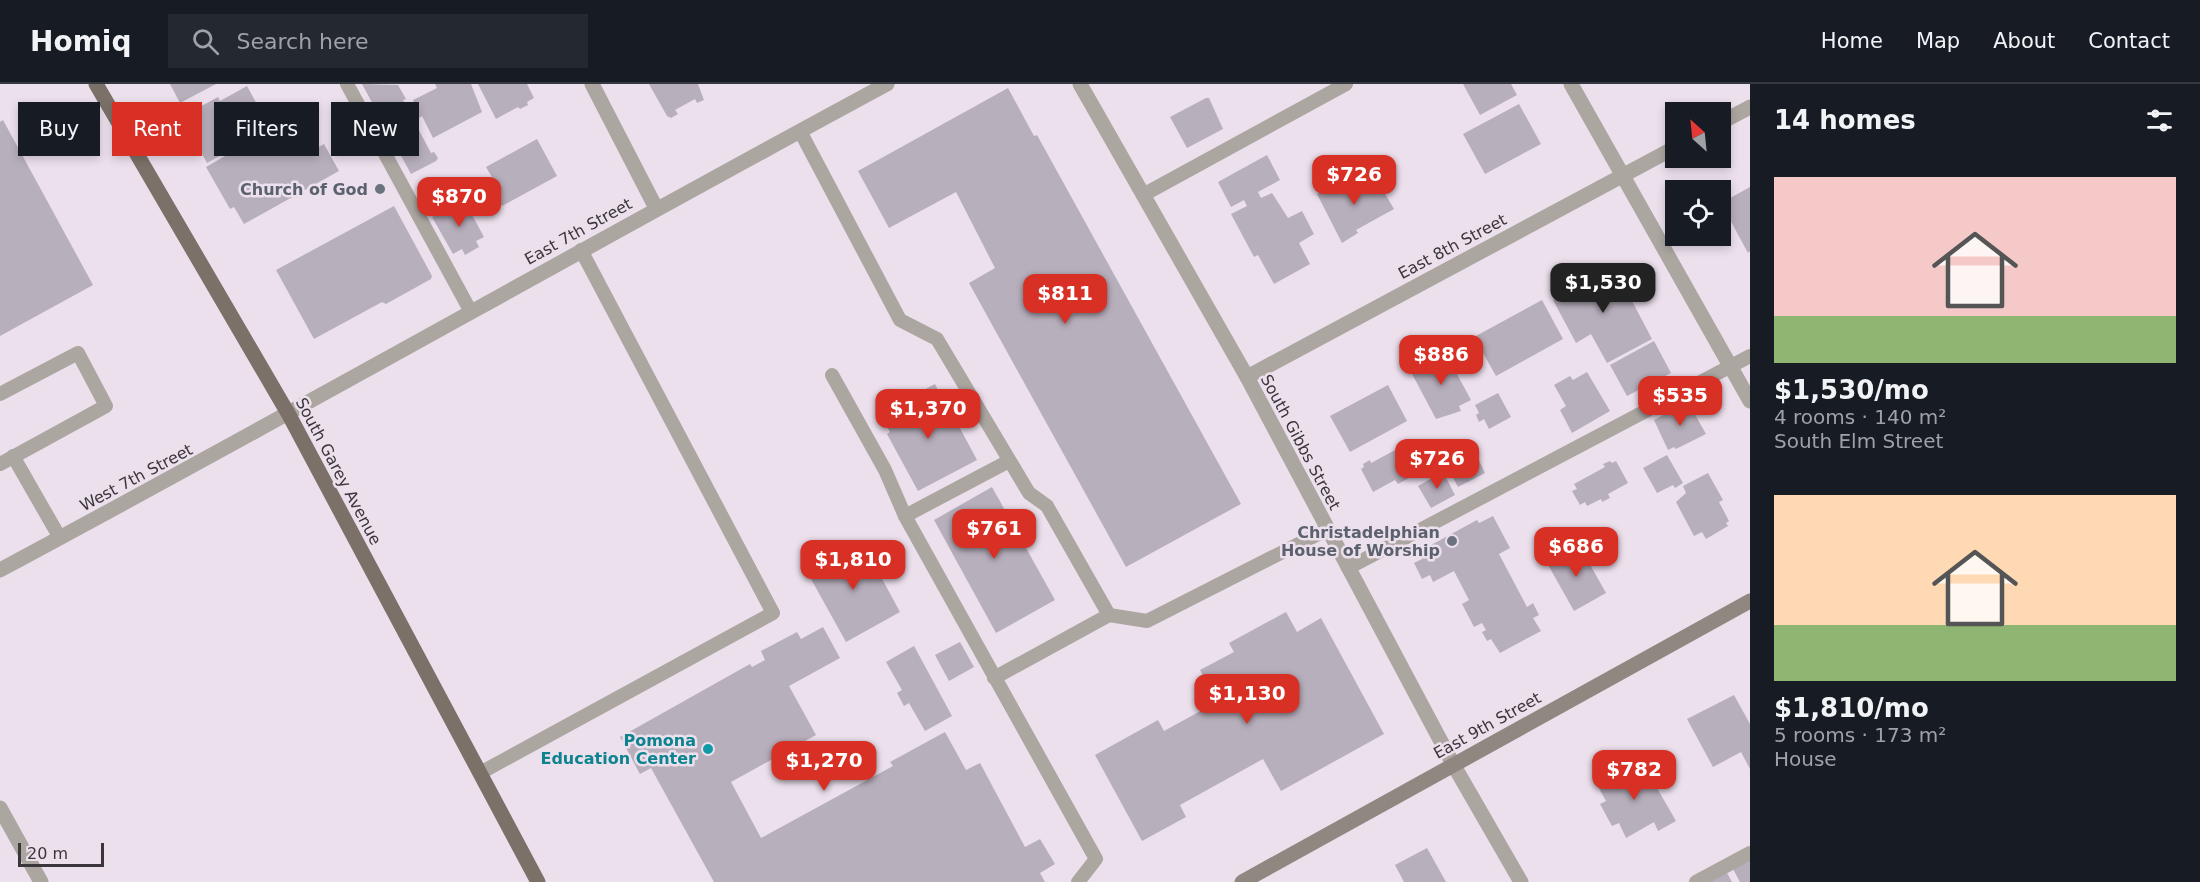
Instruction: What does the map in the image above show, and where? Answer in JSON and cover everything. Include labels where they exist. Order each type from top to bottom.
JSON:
[{"type":"main road","name":"South Garey Avenue","points":[[96,84],[289,415],[538,882]]},
{"type":"street","points":[[592,84],[656,208]]},
{"type":"street","name":"East 7th Street","points":[[289,415],[656,208],[887,84]]},
{"type":"street","name":"South Gibbs Street","points":[[1080,84],[1247,377],[1453,764],[1521,882]]},
{"type":"street","points":[[1571,84],[1750,401]]},
{"type":"street","points":[[1731,117],[1750,107]]},
{"type":"street","name":"East 8th Street","points":[[1247,377],[1665,153]]},
{"type":"street","name":"West 7th Street","points":[[0,570],[289,415]]},
{"type":"street","name":"East 9th Street","points":[[1242,882],[1750,601]]},
{"type":"street","points":[[0,808],[41,882]]},
{"type":"lane","points":[[347,84],[471,312]]},
{"type":"lane","points":[[1143,195],[1346,84]]},
{"type":"lane","points":[[800,131],[900,320],[937,339],[1029,493],[1047,506],[1109,615]]},
{"type":"lane","points":[[480,773],[773,613],[581,250]]},
{"type":"lane","points":[[0,394],[78,353],[106,406],[0,464]]},
{"type":"lane","points":[[1348,568],[1750,356]]},
{"type":"lane","points":[[832,375],[885,470],[905,516],[1096,859],[1078,882]]},
{"type":"lane","points":[[14,456],[60,538]]},
{"type":"lane","points":[[905,516],[1009,461]]},
{"type":"lane","points":[[994,678],[1109,615],[1147,621],[1328,529]]},
{"type":"lane","points":[[1696,882],[1750,853]]},
{"type":"building","points":[[170,84],[216,84],[182,102],[179,102]]},
{"type":"building","points":[[362,84],[398,85],[406,99],[403,100],[404,102],[372,102]]},
{"type":"building","points":[[435,84],[471,84],[482,112],[433,138],[422,116],[419,118],[419,102],[413,100],[437,88]]},
{"type":"building","points":[[478,84],[527,84],[534,98],[527,102],[528,105],[520,109],[518,107],[496,119]]},
{"type":"building","points":[[649,84],[698,84],[704,100],[697,103],[695,99],[675,110],[678,114],[671,118],[667,116]]},
{"type":"building","points":[[1463,84],[1511,84],[1517,95],[1480,115]]},
{"type":"building","points":[[247,86],[256,102],[214,102],[214,156],[220,156],[207,163],[202,154],[202,106],[218,97],[220,101]]},
{"type":"building","points":[[1008,88],[1034,136],[1037,135],[1241,504],[1126,567],[969,283],[995,268],[956,192],[889,228],[858,171]]},
{"type":"building","points":[[1209,98],[1223,129],[1187,148],[1170,117]]},
{"type":"building","points":[[1519,104],[1541,144],[1485,174],[1463,134]]},
{"type":"building","points":[[3,120],[18,148],[18,156],[23,156],[93,285],[0,336],[0,122]]},
{"type":"building","points":[[419,130],[431,153],[434,152],[438,158],[411,174],[401,156],[419,156]]},
{"type":"building","points":[[537,139],[557,176],[502,206],[492,189],[497,186],[486,167]]},
{"type":"building","points":[[324,144],[339,171],[244,224],[234,207],[230,209],[206,167],[225,156],[319,156],[319,147]]},
{"type":"building","points":[[1267,155],[1280,180],[1258,192],[1261,198],[1272,193],[1288,218],[1302,211],[1314,234],[1299,243],[1310,264],[1274,284],[1258,255],[1254,257],[1231,214],[1247,206],[1244,200],[1231,207],[1218,182]]},
{"type":"building","points":[[1350,176],[1358,191],[1377,180],[1394,209],[1356,230],[1358,233],[1342,243],[1317,194]]},
{"type":"building","points":[[1750,187],[1750,251],[1748,253],[1731,222],[1731,197]]},
{"type":"building","points":[[464,200],[484,237],[476,241],[479,247],[465,255],[462,249],[453,254],[432,217]]},
{"type":"building","points":[[394,206],[432,276],[431,279],[386,304],[382,302],[314,339],[276,270]]},
{"type":"building","points":[[1612,263],[1652,339],[1607,363],[1591,334],[1576,343],[1553,300],[1568,292],[1566,288]]},
{"type":"building","points":[[1542,300],[1563,339],[1496,376],[1474,337]]},
{"type":"building","points":[[1654,341],[1671,373],[1627,396],[1610,365]]},
{"type":"building","points":[[1445,352],[1471,400],[1459,406],[1461,411],[1436,419],[1410,370]]},
{"type":"building","points":[[1587,372],[1610,411],[1572,433],[1560,410],[1566,406],[1554,385],[1570,376],[1573,380]]},
{"type":"building","points":[[935,384],[940,394],[908,411],[912,420],[946,402],[977,460],[918,491],[887,434],[890,432],[880,413]]},
{"type":"building","points":[[1388,385],[1407,421],[1350,452],[1330,416]]},
{"type":"building","points":[[1498,393],[1511,417],[1489,429],[1484,419],[1479,422],[1476,415],[1479,413],[1475,405]]},
{"type":"building","points":[[1688,402],[1706,434],[1676,449],[1674,447],[1668,450],[1654,420]]},
{"type":"building","points":[[1399,448],[1412,470],[1406,474],[1409,478],[1398,484],[1395,480],[1373,492],[1361,469],[1364,467],[1363,464],[1370,460],[1371,463]]},
{"type":"building","points":[[1473,448],[1485,473],[1458,487],[1442,457],[1458,449],[1461,455]]},
{"type":"building","points":[[1667,455],[1683,483],[1657,493],[1643,468]]},
{"type":"building","points":[[1610,461],[1612,463],[1616,461],[1628,483],[1608,494],[1610,498],[1602,502],[1601,499],[1587,506],[1585,502],[1580,505],[1572,491],[1577,489],[1574,484],[1605,467],[1603,464]]},
{"type":"building","points":[[1443,472],[1455,495],[1431,508],[1418,486]]},
{"type":"building","points":[[1708,473],[1723,500],[1719,502],[1729,521],[1726,523],[1728,526],[1706,539],[1702,532],[1694,536],[1676,502],[1686,493],[1683,486]]},
{"type":"building","points":[[992,487],[1055,600],[996,633],[934,520]]},
{"type":"building","points":[[1493,516],[1510,548],[1499,554],[1527,607],[1533,603],[1539,615],[1533,618],[1541,631],[1500,653],[1491,639],[1487,641],[1482,632],[1486,630],[1482,623],[1474,627],[1462,604],[1469,600],[1454,571],[1433,582],[1430,575],[1422,579],[1414,563],[1422,559],[1418,552],[1477,520],[1479,523]]},
{"type":"building","points":[[861,540],[900,612],[846,642],[806,570]]},
{"type":"building","points":[[1579,545],[1606,593],[1574,611],[1547,563]]},
{"type":"building","points":[[1286,612],[1297,632],[1321,618],[1384,734],[1281,791],[1263,759],[1180,805],[1186,817],[1142,841],[1095,755],[1158,720],[1164,731],[1217,702],[1200,670],[1234,652],[1229,643]]},
{"type":"building","name":"Pomona Education Center","points":[[823,627],[840,658],[789,686],[816,735],[731,782],[761,838],[893,766],[890,762],[945,732],[966,770],[980,763],[1025,847],[1040,839],[1055,864],[1040,873],[1045,882],[714,882],[651,768],[640,774],[620,737],[750,664],[752,667],[765,660],[761,651],[797,632],[801,639]]},
{"type":"building","points":[[960,642],[974,667],[949,681],[935,655]]},
{"type":"building","points":[[914,646],[952,716],[925,731],[909,703],[904,706],[897,693],[902,690],[886,662]]},
{"type":"building","points":[[1734,695],[1750,724],[1750,769],[1741,752],[1713,767],[1687,719]]},
{"type":"building","points":[[1642,762],[1676,821],[1658,831],[1654,822],[1626,838],[1619,823],[1612,826],[1600,804],[1606,801],[1596,783],[1619,771],[1621,775]]},
{"type":"building","points":[[1427,848],[1446,882],[1404,882],[1395,865]]},
{"type":"building","points":[[1750,860],[1750,882],[1740,882],[1733,869]]},
{"type":"building","points":[[1726,871],[1732,882],[1705,882]]},
{"type":"place","name":"Church of God","points":[[380,189]]},
{"type":"place","name":"Christadelphian House of Worship","points":[[1452,541]]},
{"type":"place","name":"Pomona Education Center","points":[[708,749]]}]
